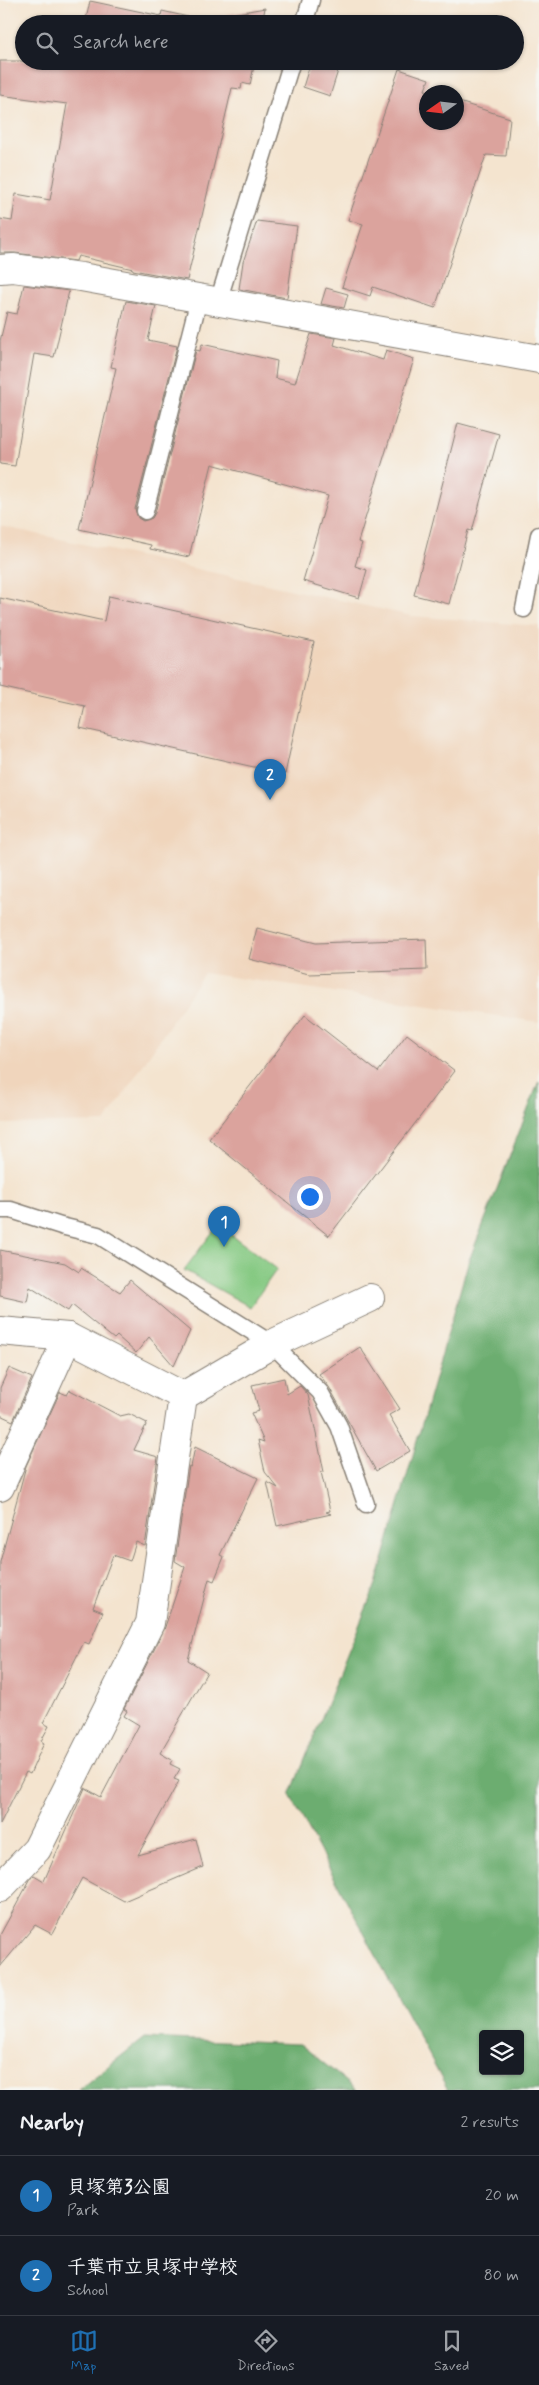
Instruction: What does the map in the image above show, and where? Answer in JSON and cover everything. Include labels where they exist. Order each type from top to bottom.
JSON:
[{"type":"street","points":[[0,269],[13,268],[81,277],[539,359]]},
{"type":"street","points":[[183,1396],[272,1344],[370,1298]]},
{"type":"street","points":[[0,1331],[68,1337],[183,1396]]},
{"type":"street","points":[[0,1487],[68,1337]]},
{"type":"street","points":[[0,1888],[37,1849],[150,1623],[183,1396]]},
{"type":"lane","points":[[307,15],[311,0]]},
{"type":"lane","points":[[145,511],[208,300],[289,70]]},
{"type":"lane","points":[[524,609],[539,535]]},
{"type":"lane","points":[[0,1210],[11,1210],[61,1226],[98,1235],[272,1344],[320,1392],[339,1426],[366,1504]]},
{"type":"shaded area","points":[[0,526],[412,616],[539,626],[539,1022],[204,973],[105,1122],[0,1124]]},
{"type":"green space","points":[[539,1081],[539,2090],[448,2090],[290,1795],[376,1584],[468,1263]]},
{"type":"green space","points":[[218,1225],[277,1269],[250,1307],[184,1270]]},
{"type":"green space","points":[[144,2038],[300,2044],[357,2090],[78,2090]]},
{"type":"building","points":[[90,1],[156,15],[87,15]]},
{"type":"building","points":[[265,8],[264,15],[226,15]]},
{"type":"building","points":[[162,11],[179,15],[161,15]]},
{"type":"building","points":[[0,61],[15,61],[15,70],[253,70],[250,85],[242,83],[241,89],[232,88],[187,280],[133,270],[78,256],[76,261],[15,253],[0,253],[0,219],[12,221],[16,194],[50,200],[67,104],[0,95]]},
{"type":"building","points":[[308,70],[338,70],[330,96],[303,87]]},
{"type":"building","points":[[399,70],[429,79],[427,85],[419,85],[419,130],[464,130],[464,104],[510,118],[506,156],[486,155],[435,308],[373,287],[370,296],[342,287],[363,224],[348,220]]},
{"type":"building","points":[[257,221],[297,226],[287,298],[239,289],[243,262]]},
{"type":"building","points":[[24,285],[69,291],[54,357],[34,354],[15,466],[0,464],[0,341],[7,312],[17,314]]},
{"type":"building","points":[[326,288],[348,294],[344,308],[321,304]]},
{"type":"building","points":[[126,301],[156,306],[148,340],[177,346],[135,509],[138,518],[143,521],[152,518],[155,513],[196,350],[200,351],[202,344],[277,361],[275,378],[295,383],[311,334],[336,338],[334,345],[383,360],[386,350],[414,359],[358,542],[362,543],[355,566],[367,570],[359,598],[303,581],[328,496],[212,464],[189,557],[150,549],[151,545],[79,529],[116,368],[111,367]]},
{"type":"building","points":[[458,423],[499,434],[472,531],[468,530],[449,604],[414,595]]},
{"type":"building","points":[[109,596],[314,642],[285,774],[80,728],[85,706],[0,687],[0,598],[104,621]]},
{"type":"building","points":[[257,928],[316,943],[426,939],[427,970],[309,974],[249,959]]},
{"type":"building","points":[[305,1015],[378,1072],[407,1034],[455,1071],[329,1236],[209,1139]]},
{"type":"building","points":[[0,1250],[65,1263],[79,1272],[81,1268],[120,1292],[130,1280],[190,1331],[174,1366],[149,1337],[136,1353],[117,1336],[114,1339],[72,1305],[68,1311],[30,1287],[27,1302],[0,1296]]},
{"type":"building","points":[[360,1347],[400,1409],[389,1415],[410,1451],[376,1471],[329,1387],[319,1374]]},
{"type":"building","points":[[9,1368],[32,1378],[13,1421],[0,1415],[0,1388]]},
{"type":"building","points":[[284,1378],[287,1394],[300,1386],[308,1395],[324,1472],[321,1472],[330,1511],[326,1512],[331,1514],[277,1526],[267,1482],[278,1488],[265,1472],[258,1440],[264,1442],[251,1413],[259,1411],[252,1385]]},
{"type":"building","points":[[70,1390],[120,1416],[129,1414],[147,1423],[134,1450],[158,1457],[145,1546],[136,1542],[130,1561],[113,1555],[93,1608],[103,1612],[89,1644],[84,1642],[43,1723],[49,1726],[41,1741],[44,1743],[30,1774],[26,1772],[0,1824],[0,1562],[26,1466],[60,1392],[67,1395]]},
{"type":"building","points":[[195,1447],[258,1478],[220,1555],[224,1557],[214,1581],[209,1579],[188,1660],[207,1672],[160,1753],[172,1760],[170,1764],[180,1769],[174,1779],[179,1781],[138,1855],[196,1839],[203,1867],[124,1901],[82,1878],[52,1934],[35,1925],[0,1967],[0,1935],[31,1878],[34,1875],[44,1881],[85,1788],[101,1797],[139,1725],[124,1716],[127,1711],[124,1709],[164,1630],[185,1567],[175,1561],[189,1466],[191,1467]]},
{"type":"place","name":"千葉市立貝塚中学校","points":[[270,800]]},
{"type":"place","name":"貝塚第3公園","points":[[224,1247]]}]
